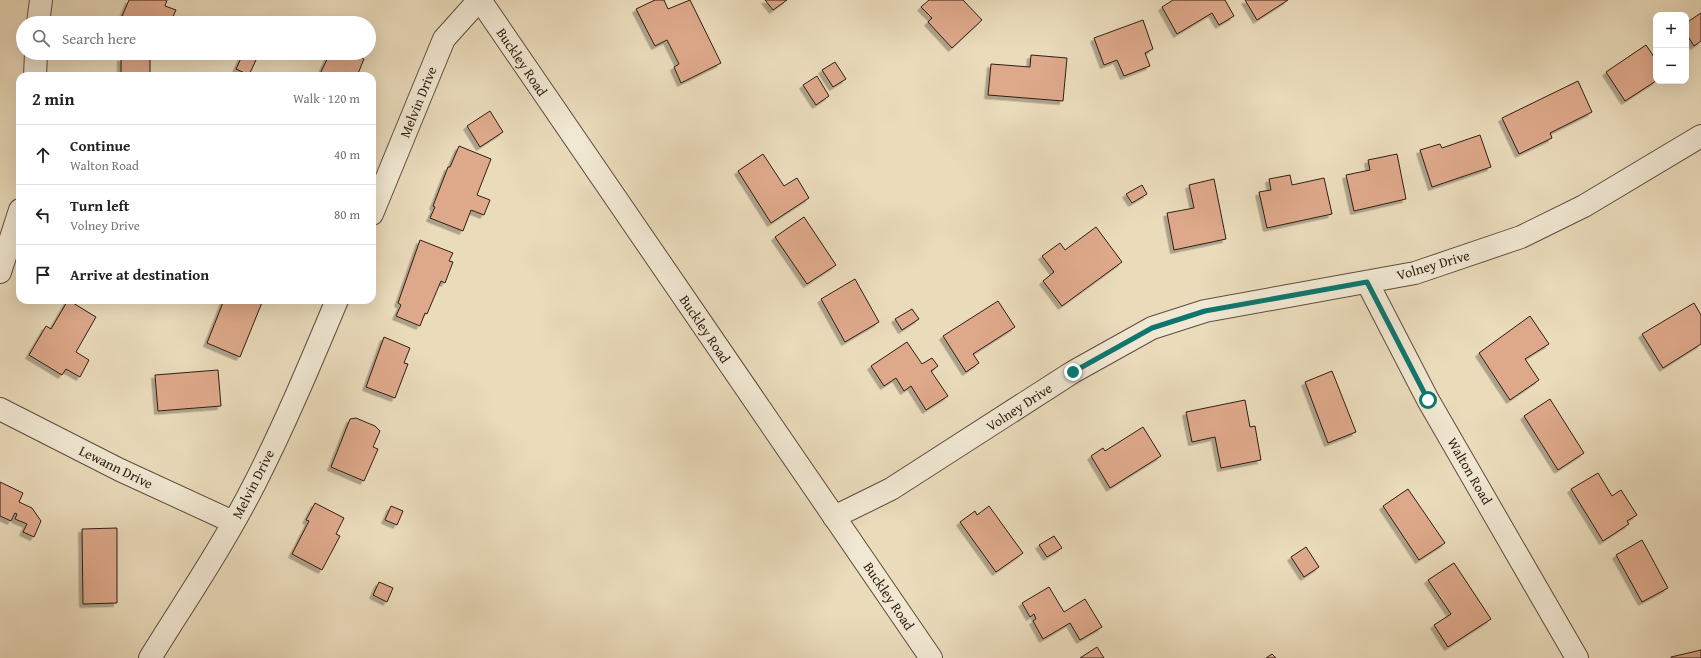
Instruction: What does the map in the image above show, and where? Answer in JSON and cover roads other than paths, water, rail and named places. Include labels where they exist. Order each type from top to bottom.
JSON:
[{"type":"street","points":[[39,16],[41,0]]},
{"type":"street","name":"Melvin Drive","points":[[376,204],[444,39],[479,0]]},
{"type":"street","name":"Buckley Road","points":[[479,0],[931,658]]},
{"type":"street","points":[[35,72],[36,60]]},
{"type":"street","name":"Volney Drive","points":[[834,517],[891,489],[1073,372],[1152,328],[1205,311],[1415,273],[1521,237],[1584,206],[1701,136]]},
{"type":"street","points":[[0,272],[16,222]]},
{"type":"street","name":"Walton Road","points":[[1367,282],[1428,400],[1578,658]]},
{"type":"street","name":"Melvin Drive","points":[[150,658],[234,522],[255,483],[315,354],[335,304]]},
{"type":"street","name":"Lewann Drive","points":[[0,409],[120,470],[234,522]]}]
